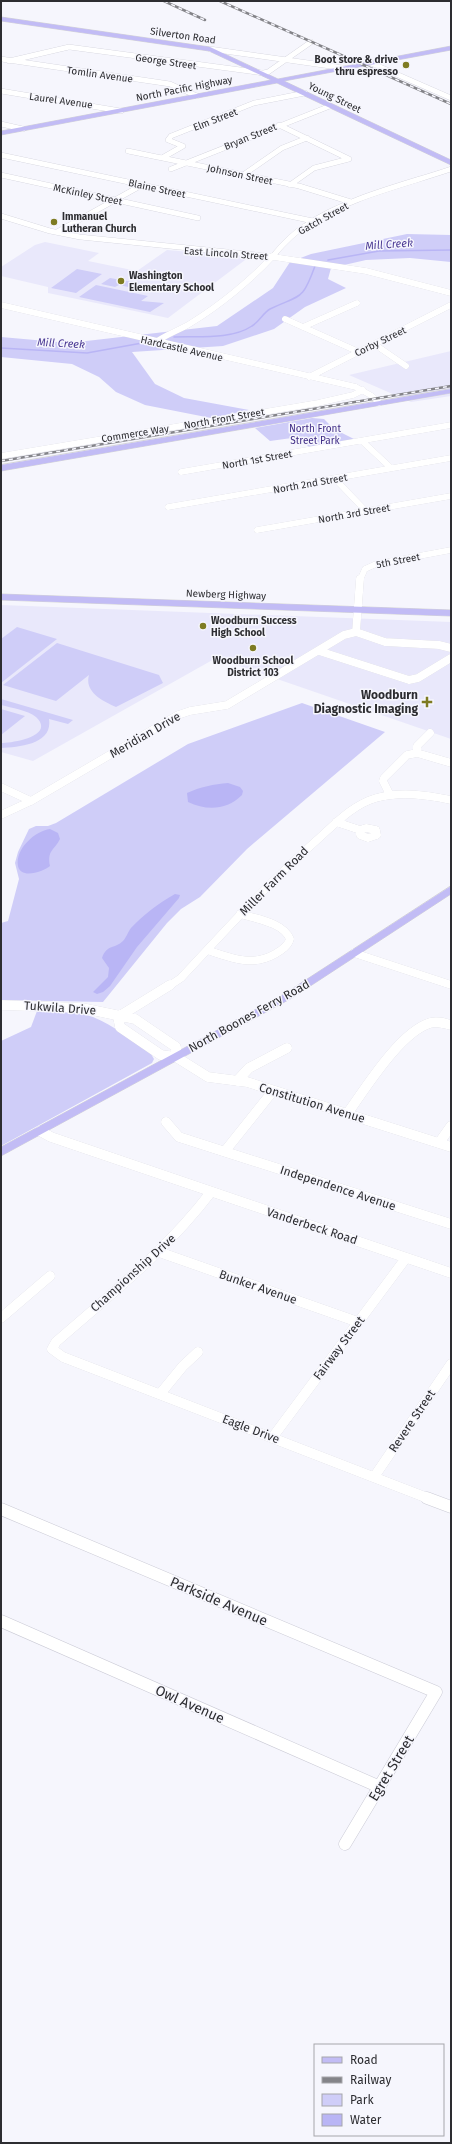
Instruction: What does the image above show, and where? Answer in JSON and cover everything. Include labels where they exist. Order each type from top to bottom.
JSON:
[{"type":"main road","name":"Silverton Road","points":[[1,19],[210,49]]},
{"type":"main road","name":"North Pacific Highway","points":[[1,133],[451,48]]},
{"type":"main road","name":"Young Street","points":[[210,49],[451,163]]},
{"type":"main road","name":"North Front Street","points":[[1,468],[451,391]]},
{"type":"main road","name":"Newberg Highway","points":[[1,597],[451,613]]},
{"type":"main road","name":"North Boones Ferry Road","points":[[1,1152],[288,996],[451,888]]},
{"type":"street","points":[[263,73],[268,72],[312,42]]},
{"type":"street","name":"George Street","points":[[9,61],[68,47],[263,73]]},
{"type":"street","name":"Silverton Road","points":[[210,49],[344,68]]},
{"type":"street","name":"Tomlin Avenue","points":[[1,59],[170,84],[197,96]]},
{"type":"street","points":[[371,63],[451,98]]},
{"type":"street","name":"Laurel Avenue","points":[[1,91],[121,110]]},
{"type":"street","name":"Elm Street","points":[[162,158],[183,146],[168,140],[169,137],[254,103],[305,93]]},
{"type":"street","name":"Bryan Street","points":[[171,169],[330,106]]},
{"type":"street","points":[[1,124],[23,129]]},
{"type":"street","points":[[279,125],[349,159],[314,168],[290,184]]},
{"type":"street","points":[[243,175],[282,148],[307,138]]},
{"type":"street","name":"Johnson Street","points":[[128,151],[290,184],[351,202]]},
{"type":"street","name":"Blaine Street","points":[[1,155],[313,221]]},
{"type":"street","name":"Gatch Street","points":[[156,342],[169,333],[191,323],[255,276],[293,235],[313,221],[351,202],[451,169]]},
{"type":"street","name":"McKinley Street","points":[[1,175],[198,218]]},
{"type":"street","points":[[57,232],[142,185]]},
{"type":"street","name":"East Lincoln Street","points":[[1,216],[80,237],[172,248],[274,257],[393,276],[451,293]]},
{"type":"street","points":[[303,327],[327,318],[357,303]]},
{"type":"street","name":"Hardcastle Avenue","points":[[1,305],[363,390],[383,402]]},
{"type":"street","name":"Corby Street","points":[[309,377],[451,305]]},
{"type":"street","points":[[285,319],[359,352]]},
{"type":"street","points":[[374,344],[406,366]]},
{"type":"street","name":"Commerce Way","points":[[1,456],[318,403],[353,395],[363,390]]},
{"type":"street","name":"North 1st Street","points":[[181,472],[451,425]]},
{"type":"street","points":[[362,441],[391,468]]},
{"type":"street","name":"North 2nd Street","points":[[168,507],[451,458]]},
{"type":"street","points":[[334,479],[366,511]]},
{"type":"street","name":"North 3rd Street","points":[[257,530],[451,496]]},
{"type":"street","name":"5th Street","points":[[358,610],[360,576],[365,569],[376,564],[451,550]]},
{"type":"street","points":[[358,610],[356,632],[385,642],[439,645],[451,648]]},
{"type":"street","name":"Meridian Drive","points":[[1,815],[31,801],[178,715],[191,710],[220,708],[344,635],[356,632]]},
{"type":"street","points":[[319,651],[409,680],[418,678],[451,658]]},
{"type":"street","points":[[417,753],[417,746],[430,733]]},
{"type":"street","points":[[390,795],[383,781],[384,778],[407,755],[417,753],[451,764]]},
{"type":"street","points":[[1,787],[31,801]]},
{"type":"street","name":"Miller Farm Road","points":[[118,1017],[181,978],[278,874],[353,808],[366,801],[390,795],[426,794],[451,800]]},
{"type":"street","points":[[336,822],[360,830]]},
{"type":"street","points":[[207,950],[243,962],[253,962],[267,960],[288,944],[290,939],[284,930],[240,914]]},
{"type":"street","points":[[354,953],[451,986]]},
{"type":"street","name":"Tukwila Drive","points":[[1,1005],[82,1008],[102,1011],[118,1017],[135,1018],[176,1047],[176,1057]]},
{"type":"street","points":[[118,1017],[120,1027],[161,1055],[176,1057]]},
{"type":"street","points":[[347,1114],[395,1051],[418,1029],[432,1022],[451,1025]]},
{"type":"street","points":[[237,1081],[249,1068],[288,1048]]},
{"type":"street","name":"Constitution Avenue","points":[[176,1057],[208,1077],[237,1081],[273,1090],[451,1147]]},
{"type":"street","points":[[225,1151],[273,1090]]},
{"type":"street","name":"Independence Avenue","points":[[166,1122],[179,1137],[451,1224]]},
{"type":"street","points":[[439,1143],[451,1126]]},
{"type":"street","name":"Vanderbeck Road","points":[[40,1130],[51,1137],[451,1272]]},
{"type":"street","name":"Championship Drive","points":[[52,1349],[60,1338],[159,1252],[183,1228],[211,1192]]},
{"type":"street","name":"Bunker Avenue","points":[[159,1252],[358,1322]]},
{"type":"street","name":"Fairway Street","points":[[272,1438],[406,1258]]},
{"type":"street","points":[[1,1318],[50,1276]]},
{"type":"street","name":"Eagle Drive","points":[[52,1349],[63,1357],[451,1507]]},
{"type":"street","points":[[160,1394],[183,1366],[198,1352]]},
{"type":"street","name":"Revere Street","points":[[374,1477],[451,1364]]},
{"type":"street","name":"Parkside Avenue","points":[[1,1509],[436,1692]]},
{"type":"street","name":"Owl Avenue","points":[[1,1621],[380,1786]]},
{"type":"street","name":"Egret Street","points":[[345,1844],[436,1692]]},
{"type":"shaded area","name":"Washington Elementary School","points":[[45,242],[99,253],[88,261],[137,271],[167,250],[249,257],[168,318],[48,293],[48,287],[1,276],[1,267],[35,245]]},
{"type":"shaded area","points":[[451,351],[451,396],[411,402],[349,375]]},
{"type":"shaded area","points":[[1,605],[451,622],[451,739],[216,658],[33,761],[1,752]]},
{"type":"green space","points":[[407,234],[451,235],[451,262],[410,258],[366,260],[331,268],[328,279],[346,288],[305,307],[274,329],[223,346],[132,352],[155,384],[184,398],[249,410],[211,418],[145,405],[116,392],[99,377],[72,364],[1,357],[1,337],[69,343],[217,326],[273,288],[290,262],[311,254]]},
{"type":"green space","points":[[77,269],[102,274],[76,293],[51,288]]},
{"type":"green space","points":[[110,278],[139,283],[133,288],[119,285],[115,287],[101,284]]},
{"type":"green space","points":[[96,285],[148,296],[141,301],[164,303],[150,312],[79,297]]},
{"type":"green space","name":"North Front Street Park","points":[[312,418],[324,419],[334,429],[356,440],[310,448],[299,437],[270,441],[255,428]]},
{"type":"green space","points":[[17,627],[57,639],[1,683],[1,639]]},
{"type":"green space","points":[[57,643],[159,675],[163,683],[116,707],[100,699],[92,691],[88,681],[89,675],[56,701],[3,685]]},
{"type":"green space","points":[[1,699],[73,720],[68,724],[49,719],[49,727],[46,734],[41,739],[26,745],[1,748],[1,743],[22,740],[37,734],[41,729],[41,724],[36,717],[28,713],[1,705]]},
{"type":"green space","points":[[302,703],[385,732],[247,849],[200,897],[181,909],[167,923],[103,1002],[1,1000],[1,923],[8,921],[19,879],[15,863],[18,852],[29,829],[36,826],[48,826],[56,823],[188,744]]},
{"type":"green space","points":[[1,709],[25,716],[1,735]]},
{"type":"green space","points":[[37,1011],[72,1012],[101,1020],[151,1054],[154,1059],[152,1063],[1,1146],[1,1041],[31,1027]]},
{"type":"water","points":[[228,783],[240,787],[243,791],[242,795],[230,804],[216,808],[209,808],[188,802],[187,793],[207,786]]},
{"type":"water","points":[[50,829],[58,833],[60,839],[50,854],[50,866],[38,872],[23,873],[18,866],[18,860],[23,847],[38,833]]},
{"type":"water","points":[[175,894],[180,895],[179,898],[137,947],[110,986],[103,992],[97,994],[93,992],[108,977],[109,968],[102,958],[106,951],[123,941],[131,928],[141,918],[157,905]]},
{"type":"waterway","name":"Mill Creek","points":[[328,260],[379,251],[451,250]]},
{"type":"waterway","name":"Mill Creek","points":[[174,337],[214,336],[244,330],[254,324],[270,309],[299,295],[307,286],[315,266]]},
{"type":"waterway","name":"Mill Creek","points":[[1,348],[87,353],[142,343]]},
{"type":"railway","points":[[164,1],[205,20]]},
{"type":"railway","points":[[220,1],[451,104]]},
{"type":"railway","points":[[1,461],[451,386]]},
{"type":"place","name":"Boot store & drive thru espresso","points":[[406,65]]},
{"type":"place","name":"Immanuel Lutheran Church","points":[[54,222]]},
{"type":"place","name":"Washington Elementary School","points":[[121,281]]},
{"type":"place","name":"Woodburn Success High School","points":[[203,626]]},
{"type":"place","name":"Woodburn School District 103","points":[[253,648]]},
{"type":"place","name":"Woodburn Diagnostic Imaging","points":[[427,702]]}]
